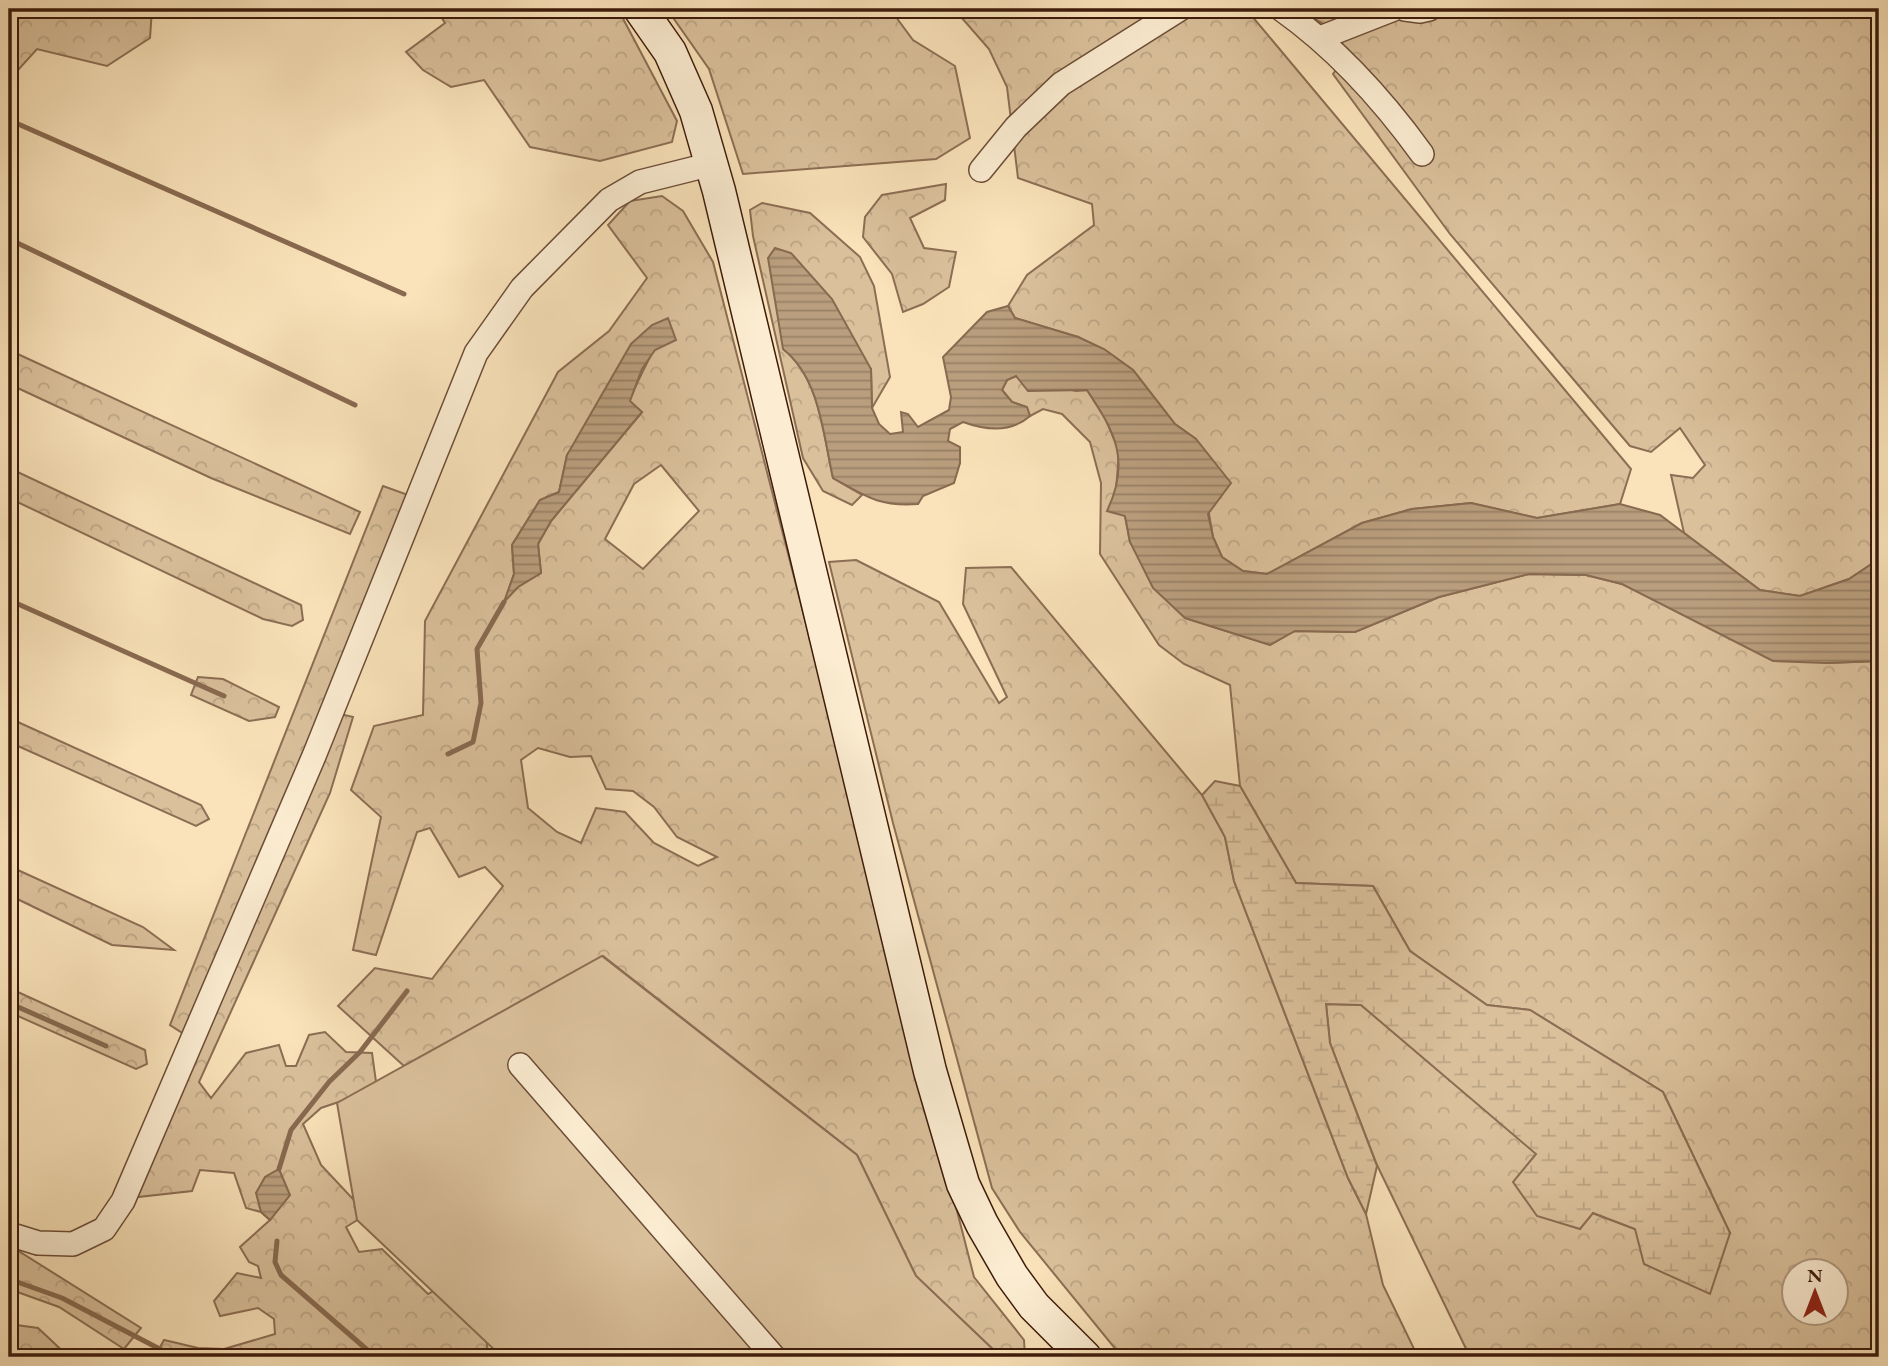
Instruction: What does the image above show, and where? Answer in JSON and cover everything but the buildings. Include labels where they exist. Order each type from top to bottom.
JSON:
[{"type":"street","points":[[640,9],[670,52],[696,111],[712,164],[930,1071],[963,1184],[1012,1276],[1034,1306],[1085,1357]]},
{"type":"street","points":[[981,170],[1016,127],[1062,84],[1180,9]]},
{"type":"street","points":[[1281,9],[1320,38],[1394,115],[1422,154]]},
{"type":"street","points":[[1320,38],[1394,9]]},
{"type":"street","points":[[1405,9],[1429,9]]},
{"type":"street","points":[[9,1234],[38,1243],[73,1244],[104,1229],[123,1201],[314,756],[477,354],[522,288],[609,200],[640,183],[712,164]]},
{"type":"street","points":[[520,1065],[774,1357]]},
{"type":"green space","points":[[9,9],[152,9],[150,38],[107,66],[37,49],[9,80]]},
{"type":"green space","points":[[436,9],[618,9],[677,121],[672,142],[600,161],[530,147],[484,80],[451,87],[423,70],[406,52],[445,23]]},
{"type":"green space","points":[[667,9],[890,9],[913,40],[955,66],[970,138],[936,159],[743,174],[709,69]]},
{"type":"green space","points":[[954,9],[1246,9],[1631,469],[1620,504],[1537,518],[1471,503],[1412,509],[1362,523],[1268,574],[1243,571],[1222,557],[1213,537],[1196,439],[1175,424],[1133,370],[1105,350],[1078,337],[1015,318],[1008,306],[1027,275],[1094,225],[1092,204],[1018,178],[1007,87],[989,49]]},
{"type":"green space","points":[[1296,9],[1879,9],[1879,559],[1849,579],[1800,596],[1760,590],[1684,533],[1671,475],[1693,478],[1705,465],[1680,428],[1651,452],[1630,446],[1450,234],[1333,74],[1348,54],[1338,38],[1320,22]]},
{"type":"green space","points":[[946,184],[945,200],[910,218],[924,248],[956,252],[949,287],[923,304],[903,312],[892,274],[863,237],[865,217],[882,195]]},
{"type":"green space","points":[[662,196],[683,211],[713,262],[974,1277],[1024,1340],[1025,1357],[1001,1357],[916,1276],[857,1155],[603,956],[404,1066],[338,1006],[375,968],[432,979],[503,886],[485,867],[459,877],[430,828],[417,832],[376,955],[353,950],[381,817],[351,790],[374,726],[423,715],[425,621],[558,372],[609,331],[647,278],[608,225],[630,201]],"holes":[[[668,318],[629,401],[642,412],[551,521],[538,544],[541,573],[518,587],[505,600],[514,574],[512,545],[540,500],[559,492],[567,455]],[[661,465],[699,511],[643,569],[605,539],[634,484]],[[538,748],[570,757],[591,756],[606,789],[633,791],[654,807],[677,837],[717,857],[698,866],[654,843],[625,812],[596,808],[581,843],[557,832],[528,808],[521,760]]]},
{"type":"green space","points":[[762,203],[810,213],[860,257],[874,286],[890,377],[872,408],[871,369],[783,349],[805,375],[812,391],[823,425],[833,478],[862,495],[852,505],[823,491],[803,458],[753,236],[750,210]]},
{"type":"green space","points":[[9,350],[360,512],[350,534],[211,478],[9,384]]},
{"type":"green space","points":[[1016,376],[1076,391],[1087,390],[1106,420],[1119,451],[1116,491],[1130,542],[1185,618],[1270,645],[1294,631],[1355,632],[1439,597],[1529,574],[1586,575],[1622,584],[1826,663],[1879,661],[1879,1357],[1470,1357],[1377,1165],[1330,1043],[1326,1004],[1361,1005],[1537,1154],[1592,1213],[1635,1229],[1730,1233],[1663,1092],[1530,1010],[1487,1005],[1410,951],[1373,886],[1296,883],[1240,786],[1230,685],[1184,664],[1159,645],[1100,554],[1101,483],[1090,442],[1062,414],[1043,409],[1030,416],[1026,407],[1012,402],[1002,390],[1007,380]]},
{"type":"green space","points":[[9,468],[301,605],[303,620],[292,626],[263,619],[9,498]]},
{"type":"green space","points":[[383,486],[411,496],[187,1036],[170,1025]]},
{"type":"green space","points":[[856,560],[939,602],[999,703],[1007,697],[963,604],[966,568],[1011,567],[1202,795],[1225,837],[1234,881],[1348,1178],[1366,1214],[1383,1285],[1418,1357],[1122,1357],[1020,1232],[992,1188],[893,823],[829,562]]},
{"type":"green space","points":[[198,677],[223,679],[279,707],[275,717],[249,721],[191,695]]},
{"type":"green space","points":[[336,713],[353,717],[330,793],[199,1082],[211,1098],[246,1053],[279,1045],[286,1066],[296,1066],[309,1035],[325,1032],[346,1052],[372,1053],[377,1089],[321,1108],[303,1124],[321,1165],[367,1214],[346,1227],[359,1252],[382,1249],[428,1294],[444,1285],[483,1320],[488,1351],[495,1357],[158,1357],[155,1356],[164,1340],[198,1348],[224,1349],[275,1334],[274,1319],[258,1308],[220,1316],[214,1301],[237,1273],[261,1278],[258,1266],[249,1262],[240,1247],[270,1220],[261,1212],[246,1208],[234,1173],[200,1170],[192,1191],[129,1198]]},
{"type":"green space","points":[[9,718],[201,805],[209,819],[196,826],[9,742]]},
{"type":"green space","points":[[1215,781],[1240,786],[1296,883],[1373,886],[1410,951],[1487,1005],[1530,1010],[1663,1092],[1730,1233],[1710,1294],[1644,1264],[1635,1229],[1593,1213],[1580,1229],[1537,1216],[1513,1182],[1536,1154],[1361,1005],[1326,1004],[1330,1043],[1377,1166],[1366,1214],[1348,1178],[1234,881],[1225,837],[1202,795]]},
{"type":"green space","points":[[9,866],[143,927],[174,950],[112,945],[9,895]]},
{"type":"green space","points":[[602,956],[857,1155],[916,1276],[1001,1357],[502,1357],[357,1220],[337,1103]]},
{"type":"green space","points":[[9,988],[145,1050],[147,1064],[136,1069],[9,1012]]},
{"type":"green space","points":[[9,1245],[141,1328],[124,1349],[59,1307],[9,1289]]},
{"type":"green space","points":[[9,1324],[38,1328],[69,1357],[9,1357]]},
{"type":"shaded area","points":[[775,248],[791,253],[832,299],[871,369],[872,408],[879,424],[890,434],[903,432],[901,412],[908,414],[918,427],[949,410],[951,397],[943,357],[987,312],[1008,306],[1015,318],[1078,337],[1104,349],[1133,370],[1175,424],[1196,439],[1231,483],[1208,514],[1213,537],[1222,557],[1243,571],[1267,574],[1362,523],[1412,509],[1471,503],[1537,518],[1620,504],[1660,515],[1760,590],[1800,596],[1849,579],[1879,559],[1879,661],[1773,661],[1622,584],[1586,575],[1529,574],[1439,597],[1355,632],[1295,631],[1270,645],[1185,618],[1153,588],[1130,542],[1125,516],[1107,511],[1118,477],[1119,462],[1112,434],[1087,390],[1028,391],[1016,376],[1007,380],[1002,390],[1012,402],[1027,407],[1030,416],[1006,427],[980,427],[963,422],[950,429],[948,441],[960,447],[960,463],[954,483],[923,496],[918,504],[882,502],[833,478],[823,425],[812,391],[805,375],[783,349],[768,258]]},
{"type":"shaded area","points":[[668,318],[676,340],[655,350],[642,369],[630,401],[642,412],[551,521],[538,544],[541,573],[518,587],[504,602],[514,574],[512,545],[540,500],[559,492],[567,455],[631,344],[652,325]]},
{"type":"shaded area","points":[[279,1169],[290,1195],[270,1220],[261,1212],[256,1193],[265,1177]]},
{"type":"waterway","points":[[9,120],[404,294]]},
{"type":"waterway","points":[[9,239],[355,405]]},
{"type":"waterway","points":[[9,600],[224,696]]},
{"type":"waterway","points":[[448,754],[473,742],[481,703],[477,649],[504,602]]},
{"type":"waterway","points":[[279,1169],[291,1130],[329,1082],[360,1052],[407,991]]},
{"type":"waterway","points":[[9,1003],[106,1046]]},
{"type":"waterway","points":[[277,1241],[275,1262],[281,1275],[372,1354]]},
{"type":"waterway","points":[[9,1279],[62,1298],[175,1357]]}]
